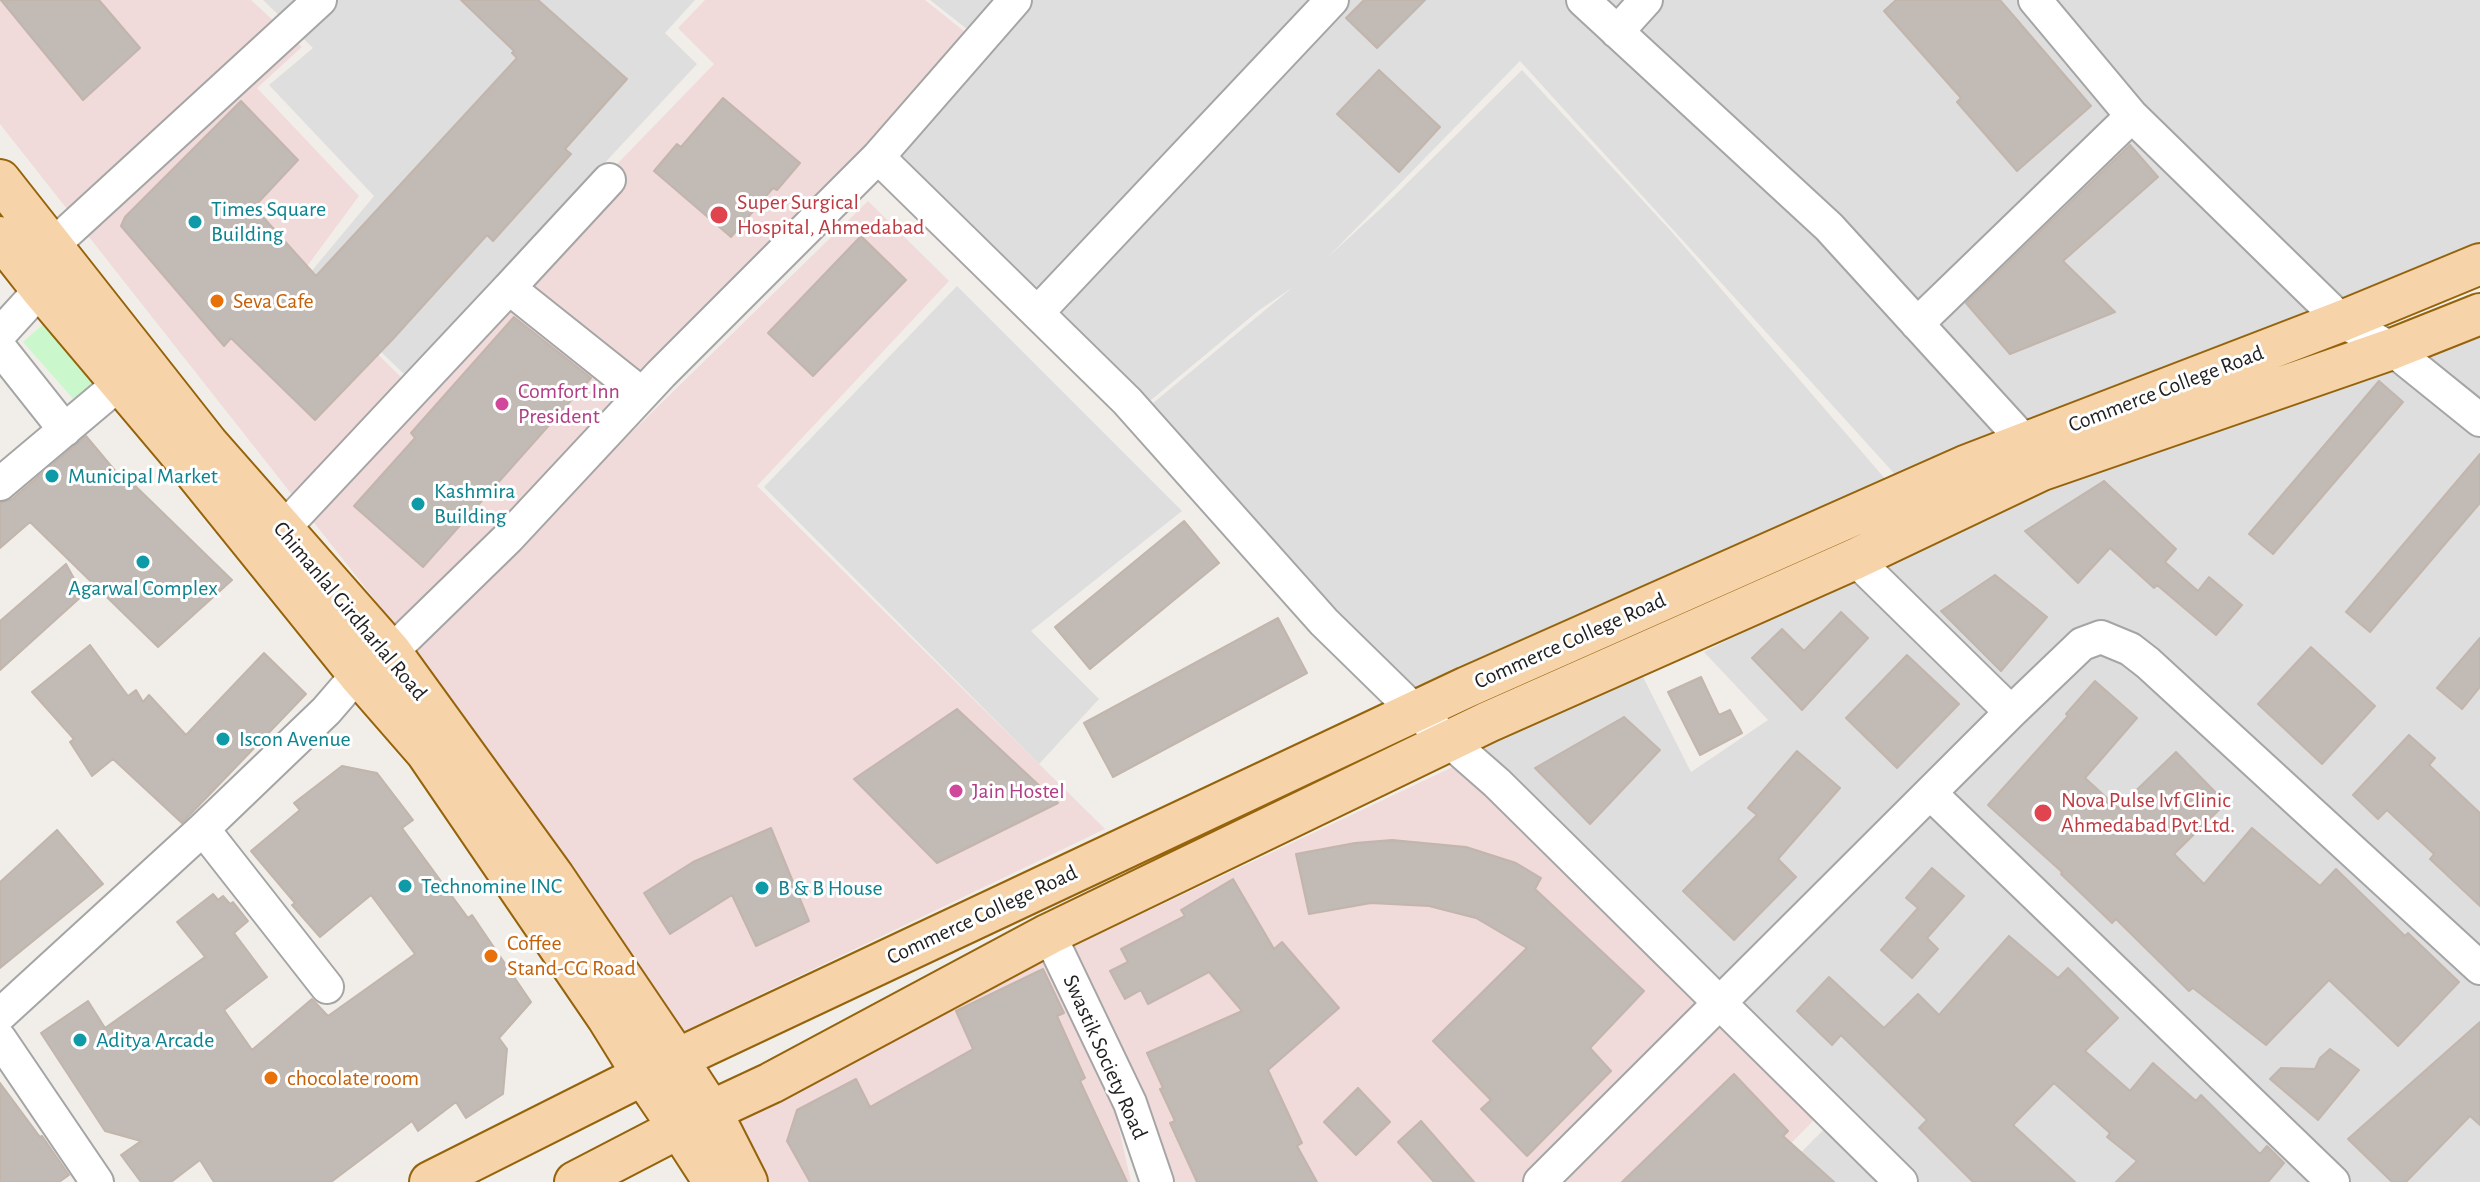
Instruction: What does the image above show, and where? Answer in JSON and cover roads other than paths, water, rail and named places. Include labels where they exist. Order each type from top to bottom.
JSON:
[{"type":"main road","name":"Chimanlal Girdharlal Road","points":[[0,180],[208,444],[391,652],[554,877],[660,1067]]},
{"type":"main road","name":"Chimanlal Girdharlal Road","points":[[0,237],[358,674],[426,752],[607,1017],[660,1067]]},
{"type":"main road","name":"Commerce College Road","points":[[575,1182],[771,1083],[1049,934],[1488,722],[1855,559],[2034,456],[2480,264]]},
{"type":"main road","name":"Commerce College Road","points":[[430,1182],[660,1067],[1467,687],[1951,472],[2034,456],[2392,349],[2480,314]]},
{"type":"main road","points":[[660,1067],[695,1120],[747,1182]]},
{"type":"main road","points":[[695,1120],[714,1182]]},
{"type":"street","points":[[391,652],[508,538],[642,394],[878,157],[1015,0]]},
{"type":"street","points":[[1038,312],[1332,0]]},
{"type":"street","points":[[1583,0],[1829,227],[2034,456]]},
{"type":"street","points":[[1617,32],[1646,0]]},
{"type":"street","points":[[2035,0],[2132,116],[2342,321],[2392,349],[2480,420]]},
{"type":"street","points":[[52,246],[305,5]]},
{"type":"street","points":[[1917,324],[2132,116]]},
{"type":"street","points":[[878,157],[1137,412],[1324,622],[1416,712],[1497,783],[1901,1182]]},
{"type":"street","points":[[283,529],[609,180]]},
{"type":"street","points":[[509,288],[642,394]]},
{"type":"street","points":[[0,334],[41,289]]},
{"type":"street","points":[[0,348],[65,430]]},
{"type":"street","points":[[0,484],[120,383]]},
{"type":"street","points":[[1855,559],[2011,712]]},
{"type":"street","points":[[1540,1182],[2011,712],[2082,644],[2101,637],[2130,649],[2148,663],[2480,968]]},
{"type":"street","points":[[0,1015],[203,829],[326,711],[358,674]]},
{"type":"street","points":[[1930,793],[2333,1182]]},
{"type":"street","points":[[203,829],[327,987]]},
{"type":"street","name":"Swastik Society Road","points":[[1049,934],[1130,1103],[1157,1182]]},
{"type":"street","points":[[0,1039],[97,1182]]},
{"type":"place","name":"Super Surgical Hospital, Ahmedabad","points":[[719,215]]},
{"type":"place","name":"Times Square Building","points":[[195,222]]},
{"type":"place","name":"Seva Cafe","points":[[217,301]]},
{"type":"place","name":"Comfort Inn President","points":[[502,404]]},
{"type":"place","name":"Municipal Market","points":[[52,476]]},
{"type":"place","name":"Kashmira Building","points":[[418,504]]},
{"type":"place","name":"Agarwal Complex","points":[[143,562]]},
{"type":"place","name":"Iscon Avenue","points":[[223,739]]},
{"type":"place","name":"Jain Hostel","points":[[956,791]]},
{"type":"place","name":"Nova Pulse Ivf Clinic Ahmedabad Pvt.Ltd.","points":[[2043,813]]},
{"type":"place","name":"Technomine INC","points":[[405,886]]},
{"type":"place","name":"B & B House","points":[[762,888]]},
{"type":"place","name":"Coffee Stand-CG Road","points":[[491,956]]},
{"type":"place","name":"Aditya Arcade","points":[[80,1040]]},
{"type":"place","name":"chocolate room","points":[[271,1078]]}]
